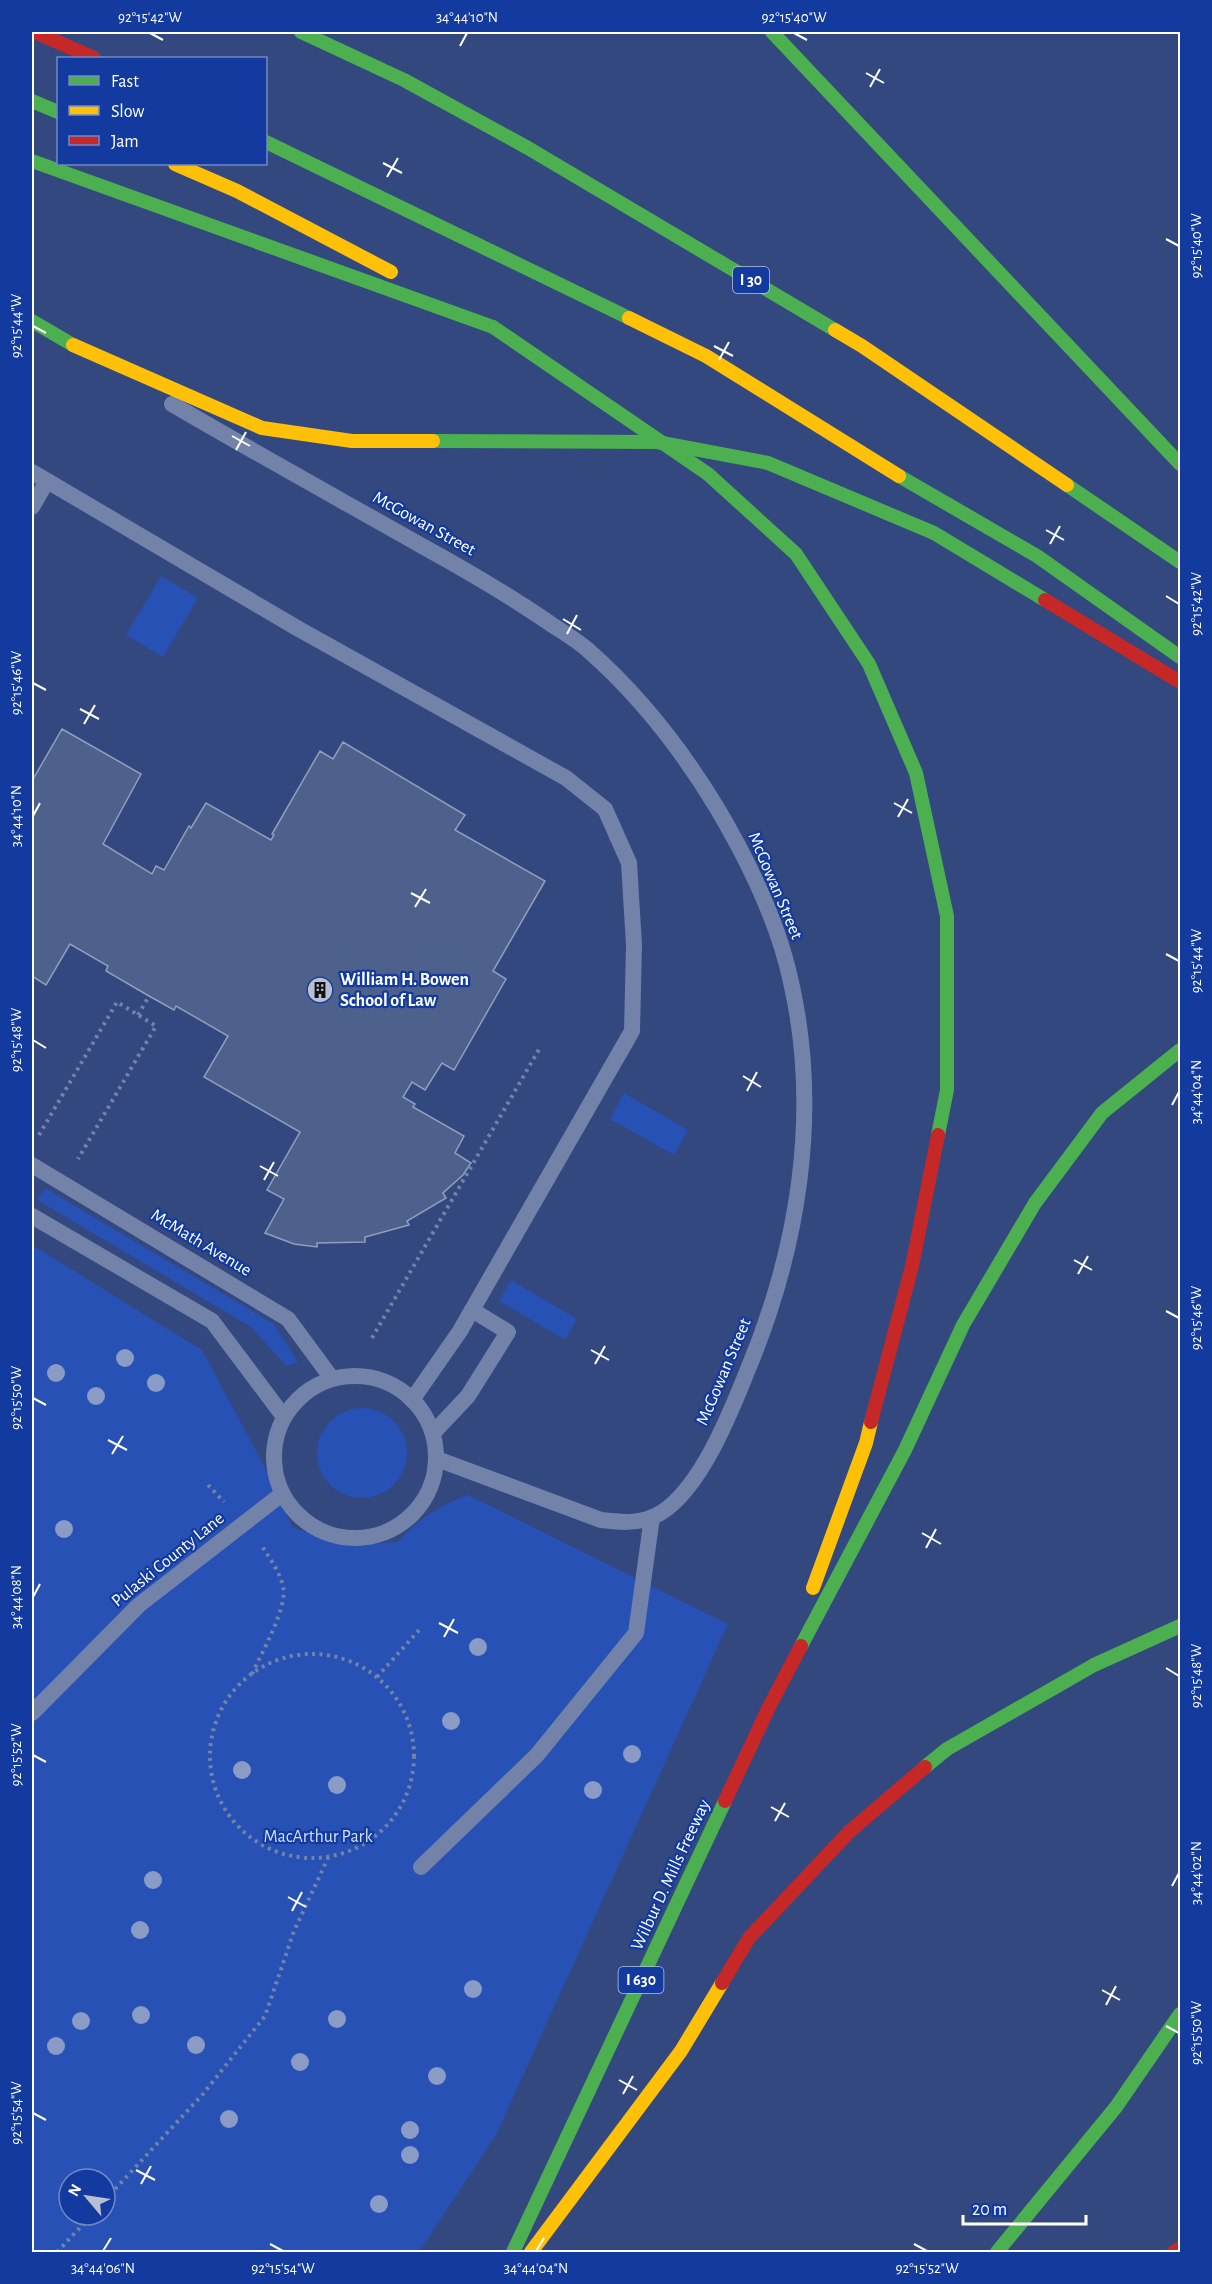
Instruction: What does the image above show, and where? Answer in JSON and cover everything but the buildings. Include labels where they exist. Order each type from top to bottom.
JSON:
[{"type":"main road","points":[[35,32],[92,57]]},
{"type":"main road","name":"I 30","points":[[301,32],[404,80],[528,148],[862,346],[1180,562]]},
{"type":"main road","points":[[772,32],[1180,465]]},
{"type":"main road","points":[[32,101],[57,112]]},
{"type":"main road","points":[[267,142],[706,356],[866,457],[1037,556],[1180,657]]},
{"type":"main road","points":[[32,161],[493,327]]},
{"type":"main road","points":[[178,165],[237,190],[493,327],[708,474],[796,554],[869,664],[916,773],[947,916],[947,1090],[917,1242],[866,1443],[769,1707]]},
{"type":"main road","points":[[32,321],[73,345],[262,428],[352,441],[657,442],[768,463],[934,533],[1180,682]]},
{"type":"main road","points":[[769,1707],[905,1450],[963,1325],[1035,1203],[1102,1113],[1180,1050]]},
{"type":"main road","points":[[531,2253],[681,2051],[749,1938],[849,1832],[946,1749],[1094,1665],[1180,1626]]},
{"type":"main road","name":"Wilbur D. Mills Freeway","points":[[513,2253],[769,1707]]},
{"type":"main road","points":[[997,2253],[1048,2192],[1157,2052],[1180,2014]]},
{"type":"main road","points":[[1174,2253],[1180,2248]]},
{"type":"lane","name":"McGowan Street","points":[[73,345],[232,439],[492,584],[586,648],[651,712],[701,782],[739,844],[769,911],[791,981],[802,1048],[805,1106],[800,1185],[788,1253],[762,1337],[728,1418],[690,1486],[666,1508],[652,1517],[626,1523],[601,1520],[437,1459]]},
{"type":"lane","points":[[32,472],[297,628],[566,778],[605,809],[629,863],[634,945],[632,1031],[472,1310],[412,1400]]},
{"type":"lane","points":[[32,507],[47,481]]},
{"type":"lane","name":"McMath Avenue","points":[[32,1165],[288,1319],[330,1376]]},
{"type":"lane","points":[[32,1216],[212,1321],[284,1417]]},
{"type":"lane","points":[[434,1432],[468,1396],[508,1332],[472,1310]]},
{"type":"lane","points":[[350,1375],[377,1378],[401,1389],[412,1400],[421,1408],[434,1432],[437,1459],[432,1486],[418,1509],[397,1527],[372,1537],[345,1538],[320,1530],[298,1515],[282,1494],[275,1468],[275,1442],[284,1417],[302,1396],[330,1376],[350,1375]]},
{"type":"lane","name":"Pulaski County Lane","points":[[32,1713],[139,1605],[282,1494]]},
{"type":"lane","points":[[421,1867],[537,1755],[636,1633],[652,1517]]},
{"type":"path","points":[[138,1015],[149,996]]},
{"type":"path","points":[[39,1135],[117,1002],[156,1026],[78,1159]]},
{"type":"path","points":[[372,1338],[541,1046]]},
{"type":"path","points":[[208,1485],[225,1503]]},
{"type":"path","points":[[252,1674],[282,1659],[315,1654],[348,1660],[377,1677],[399,1702],[412,1734],[414,1767],[405,1799],[386,1827],[359,1847],[328,1858],[294,1857],[262,1846],[235,1825],[218,1796],[210,1763],[213,1730],[228,1699],[252,1674],[279,1615],[284,1589],[277,1570],[260,1544]]},
{"type":"path","points":[[377,1677],[422,1628]]},
{"type":"path","points":[[117,2187],[203,2094],[265,2016],[294,1931],[328,1858]]},
{"type":"path","points":[[57,2253],[81,2227]]},
{"type":"green space","points":[[161,576],[198,598],[163,657],[126,635]]},
{"type":"green space","points":[[624,1093],[688,1130],[674,1155],[610,1119]]},
{"type":"green space","points":[[45,1188],[274,1324],[298,1362],[286,1366],[251,1327],[37,1200]]},
{"type":"green space","name":"MacArthur Park","points":[[32,1245],[202,1350],[261,1460],[293,1528],[352,1545],[398,1542],[430,1514],[468,1495],[728,1624],[496,2135],[419,2252],[32,2252]]},
{"type":"green space","points":[[511,1280],[577,1319],[565,1340],[499,1301]]},
{"type":"green space","points":[[362,1408],[379,1412],[394,1421],[403,1436],[407,1453],[403,1470],[394,1485],[379,1494],[362,1498],[345,1494],[330,1485],[321,1470],[317,1453],[321,1436],[330,1421],[345,1412]]},
{"type":"traffic: fast","points":[[301,32],[404,80],[528,148],[835,330]]},
{"type":"traffic: fast","points":[[772,32],[1180,464]]},
{"type":"traffic: fast","points":[[32,101],[57,112]]},
{"type":"traffic: fast","points":[[267,142],[629,318]]},
{"type":"traffic: fast","points":[[32,161],[493,327]]},
{"type":"traffic: fast","points":[[32,321],[73,345]]},
{"type":"traffic: fast","points":[[493,327],[708,474]]},
{"type":"traffic: fast","points":[[433,441],[657,442],[768,463],[934,533],[1045,600]]},
{"type":"traffic: fast","points":[[708,474],[796,554],[869,664],[916,773],[947,916],[947,1090],[938,1135]]},
{"type":"traffic: fast","points":[[899,476],[1037,556],[1180,657]]},
{"type":"traffic: fast","points":[[1067,485],[1180,562]]},
{"type":"traffic: fast","points":[[801,1646],[905,1450],[963,1325],[1035,1203],[1102,1113],[1180,1050]]},
{"type":"traffic: fast","points":[[925,1767],[947,1749],[1094,1665],[1180,1626]]},
{"type":"traffic: fast","points":[[513,2252],[725,1801]]},
{"type":"traffic: fast","points":[[997,2252],[1116,2107],[1180,2014]]},
{"type":"traffic: slow","points":[[177,165],[237,191],[391,272]]},
{"type":"traffic: slow","points":[[629,318],[706,356],[899,476]]},
{"type":"traffic: slow","points":[[835,330],[1067,485]]},
{"type":"traffic: slow","points":[[73,345],[262,428],[352,441],[433,441]]},
{"type":"traffic: slow","points":[[813,1588],[866,1443],[871,1422]]},
{"type":"traffic: slow","points":[[531,2252],[681,2051],[722,1983]]},
{"type":"traffic: jam","points":[[35,32],[92,57]]},
{"type":"traffic: jam","points":[[1045,600],[1180,682]]},
{"type":"traffic: jam","points":[[871,1422],[912,1266],[938,1135]]},
{"type":"traffic: jam","points":[[725,1801],[769,1707],[801,1646]]},
{"type":"traffic: jam","points":[[722,1983],[749,1938],[849,1832],[925,1767]]},
{"type":"traffic: jam","points":[[1174,2252],[1180,2248]]},
{"type":"place","name":"William H. Bowen School of Law","points":[[320,990]]}]
